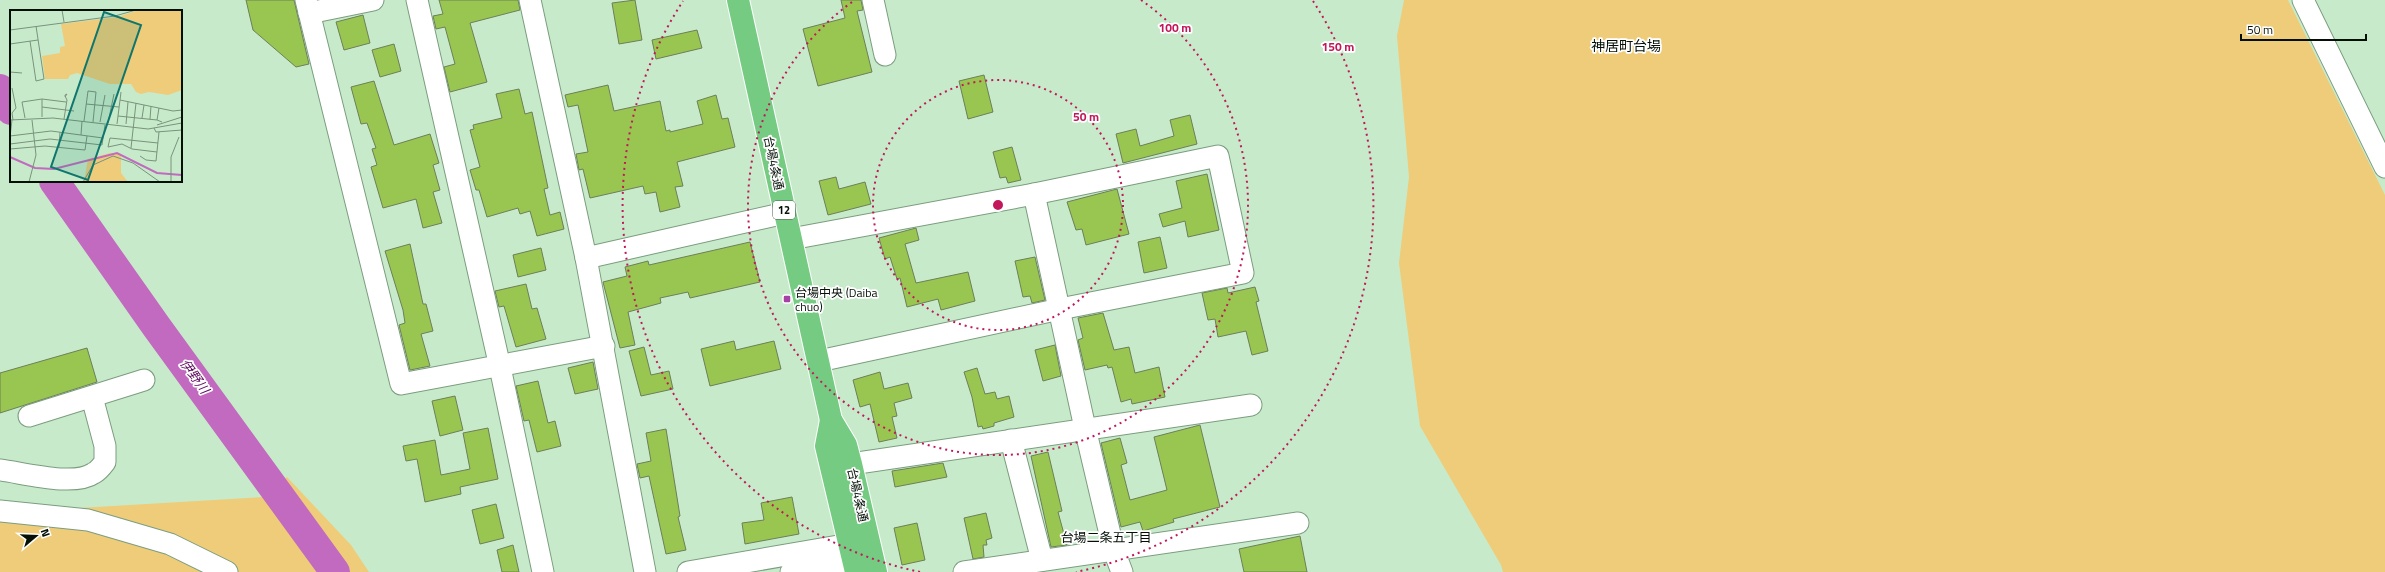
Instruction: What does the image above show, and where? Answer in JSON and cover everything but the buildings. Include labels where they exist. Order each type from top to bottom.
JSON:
[{"type":"highway","name":"台場4条通","points":[[738,0],[832,420],[846,445],[876,572]]},
{"type":"highway","name":"台場4条通","points":[[832,420],[826,446],[853,560]]},
{"type":"street","points":[[373,0],[307,7],[401,384],[500,367],[604,346]]},
{"type":"street","points":[[417,0],[500,367],[543,572]]},
{"type":"street","points":[[530,0],[604,346],[645,572]]},
{"type":"street","points":[[873,0],[885,55]]},
{"type":"street","points":[[2303,0],[2385,167]]},
{"type":"street","points":[[791,239],[1034,194],[1218,156],[1244,274],[1060,309],[819,361]]},
{"type":"street","points":[[1034,194],[1085,428],[1114,550],[1122,572]]},
{"type":"street","points":[[586,258],[785,213]]},
{"type":"street","points":[[29,416],[144,380]]},
{"type":"street","points":[[0,470],[79,479],[94,473],[105,462],[105,446],[92,397]]},
{"type":"street","points":[[851,464],[1085,428],[1251,405]]},
{"type":"street","points":[[1011,440],[1042,560]]},
{"type":"street","points":[[0,511],[88,520],[170,544],[227,572]]},
{"type":"street","points":[[964,572],[1298,523]]},
{"type":"street","points":[[791,572],[829,569],[853,560]]},
{"type":"street","points":[[688,572],[853,560]]},
{"type":"shaded area","points":[[1404,0],[2288,0],[2385,195],[2385,572],[1503,572],[1501,565],[1420,426],[1399,263],[1409,177],[1397,36]]},
{"type":"shaded area","points":[[287,477],[351,545],[369,572],[0,572],[0,516],[62,509],[264,497]]},
{"type":"waterway","name":"伊野川","points":[[0,89],[10,108]]},
{"type":"waterway","name":"伊野川","points":[[55,182],[156,326],[335,572]]},
{"type":"place","name":"台場中央 (Daiba chuo)","points":[[787,299]]},
{"type":"district","name":"神居町台場","points":[[1626,45]]},
{"type":"district","name":"台場二条五丁目","points":[[1106,537]]}]
